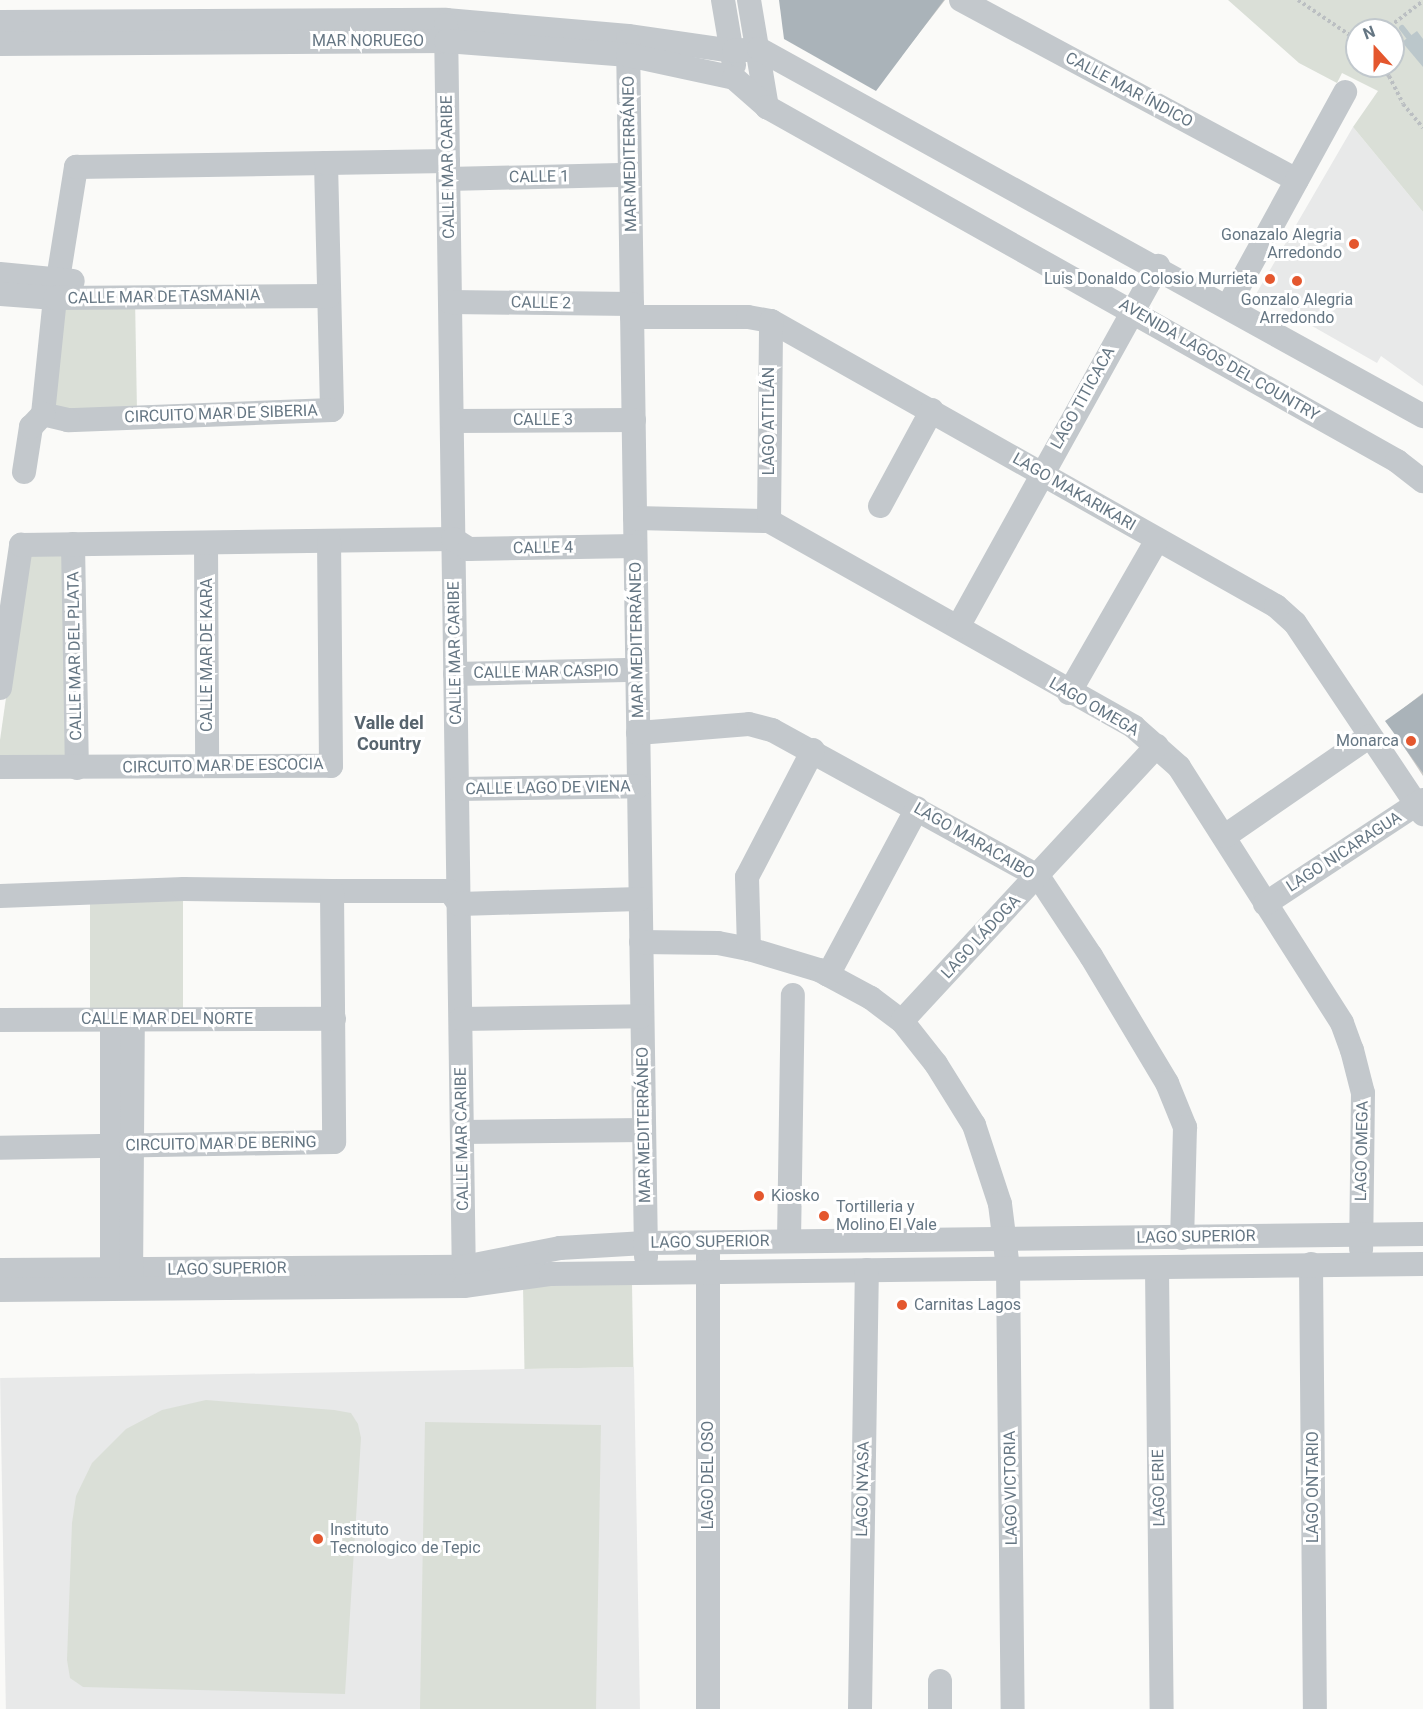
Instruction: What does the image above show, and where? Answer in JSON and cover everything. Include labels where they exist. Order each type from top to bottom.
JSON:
[{"type":"street","points":[[723,0],[734,51],[734,78]]},
{"type":"street","points":[[749,0],[767,107]]},
{"type":"street","name":"CALLE MAR ÍNDICO","points":[[962,0],[1297,180]]},
{"type":"street","name":"MAR NORUEGO","points":[[0,22],[446,31],[628,46],[734,51]]},
{"type":"street","name":"MAR NORUEGO","points":[[0,44],[446,31]]},
{"type":"street","name":"CALLE MAR CARIBE","points":[[446,31],[464,1276]]},
{"type":"street","name":"MAR NORUEGO","points":[[628,46],[734,78]]},
{"type":"street","name":"MAR MEDITERRÁNEO","points":[[628,46],[646,1273]]},
{"type":"street","points":[[734,51],[759,49],[1158,266],[1423,416]]},
{"type":"street","name":"AVENIDA LAGOS DEL COUNTRY","points":[[734,78],[767,107],[1132,310],[1397,461],[1423,481]]},
{"type":"street","points":[[1228,306],[1345,92]]},
{"type":"street","points":[[24,472],[31,427],[43,414],[56,289],[76,167],[327,163]]},
{"type":"street","name":"CALLE 1","points":[[327,163],[448,170],[630,175]]},
{"type":"street","name":"CIRCUITO MAR DE SIBERIA","points":[[43,414],[68,420],[332,410],[327,163]]},
{"type":"street","name":"LAGO TITICACA","points":[[958,627],[1041,473],[1158,266]]},
{"type":"street","name":"CALLE MAR DE TASMANIA","points":[[0,274],[56,289]]},
{"type":"street","name":"CALLE MAR DE TASMANIA","points":[[0,294],[56,289],[328,290]]},
{"type":"street","name":"CALLE 2","points":[[450,302],[632,310]]},
{"type":"street","name":"LAGO MAKARIKARI","points":[[632,310],[748,317],[771,321],[932,410],[1157,540],[1247,588],[1295,623],[1370,736],[1421,806]]},
{"type":"street","name":"LAGO ATITLÁN","points":[[769,521],[771,321]]},
{"type":"street","points":[[880,506],[932,410]]},
{"type":"street","name":"CALLE 3","points":[[452,421],[634,420]]},
{"type":"street","name":"LAGO OMEGA","points":[[635,518],[769,521],[958,627],[1069,693],[1134,727],[1179,767],[1342,1023],[1352,1050],[1363,1093],[1362,1263]]},
{"type":"street","points":[[1,673],[4,640],[21,544],[453,539]]},
{"type":"street","name":"CALLE 4","points":[[453,539],[469,549],[635,546]]},
{"type":"street","points":[[1069,693],[1157,540]]},
{"type":"street","name":"CIRCUITO MAR DE ESCOCIA","points":[[0,767],[331,766],[329,542]]},
{"type":"street","name":"CALLE MAR DE KARA","points":[[206,543],[207,766]]},
{"type":"street","name":"CALLE MAR DEL PLATA","points":[[73,544],[77,768]]},
{"type":"street","name":"CALLE MAR CASPIO","points":[[455,674],[637,670]]},
{"type":"street","name":"LAGO MARACAIBO","points":[[638,733],[749,724],[772,730],[813,750],[1038,876],[1091,956],[1167,1083],[1185,1127],[1182,1238]]},
{"type":"street","points":[[1225,836],[1370,736]]},
{"type":"street","name":"LAGO LÁDOGA","points":[[902,1021],[1157,746]]},
{"type":"street","points":[[749,949],[747,877],[813,750]]},
{"type":"street","name":"CALLE LAGO DE VIENA","points":[[457,789],[639,786]]},
{"type":"street","name":"LAGO NICARAGUA","points":[[1265,904],[1421,806]]},
{"type":"street","points":[[828,975],[917,808]]},
{"type":"street","points":[[0,896],[184,889],[450,891],[459,904],[640,899]]},
{"type":"street","name":"CIRCUITO MAR DE BERING","points":[[0,1148],[334,1142],[332,891]]},
{"type":"street","name":"LAGO VICTORIA","points":[[641,942],[718,943],[749,949],[828,975],[871,998],[902,1021],[936,1064],[974,1125],[990,1164],[1006,1238],[1013,1709]]},
{"type":"street","points":[[789,1241],[793,995]]},
{"type":"street","points":[[460,1018],[642,1016]]},
{"type":"street","name":"CALLE MAR DEL NORTE","points":[[0,1020],[334,1019]]},
{"type":"street","points":[[121,1280],[123,1020]]},
{"type":"street","points":[[462,1132],[644,1130]]},
{"type":"street","name":"LAGO SUPERIOR","points":[[464,1276],[560,1248],[645,1243],[1423,1234]]},
{"type":"street","name":"LAGO DEL OSO","points":[[708,1242],[708,1709]]},
{"type":"street","name":"LAGO ONTARIO","points":[[1311,1264],[1315,1709]]},
{"type":"street","name":"LAGO SUPERIOR","points":[[0,1290],[121,1280],[1423,1264]]},
{"type":"street","name":"LAGO ERIE","points":[[1157,1268],[1162,1709]]},
{"type":"street","name":"LAGO SUPERIOR","points":[[0,1270],[121,1280]]},
{"type":"street","name":"LAGO NYASA","points":[[860,1709],[867,1270]]},
{"type":"street","points":[[940,1681],[940,1709]]},
{"type":"path","points":[[1298,0],[1345,32]]},
{"type":"path","points":[[1401,18],[1423,1]]},
{"type":"path","points":[[1390,78],[1403,104],[1423,128]]},
{"type":"shaded area","points":[[1228,0],[1423,0],[1423,212],[1353,127],[1378,91],[1352,78],[1405,78],[1405,18],[1345,18],[1345,74],[1342,73],[1337,83],[1299,63]]},
{"type":"shaded area","points":[[1417,31],[1423,39],[1423,67],[1405,46],[1405,40]]},
{"type":"shaded area","name":"Gonazalo Alegria Arredondo","points":[[1353,127],[1423,212],[1423,386],[1381,356],[1377,363],[1256,294]]},
{"type":"shaded area","points":[[135,297],[137,412],[50,409],[64,299]]},
{"type":"shaded area","points":[[28,543],[84,543],[88,766],[0,767],[0,740]]},
{"type":"shaded area","points":[[90,896],[183,896],[183,1017],[90,1017]]},
{"type":"shaded area","points":[[632,1284],[633,1367],[524,1369],[523,1286]]},
{"type":"shaded area","name":"Instituto Tecnologico de Tepic","points":[[634,1367],[640,1709],[6,1709],[0,1378]]},
{"type":"shaded area","points":[[206,1400],[334,1410],[351,1413],[358,1424],[361,1438],[345,1694],[83,1687],[70,1678],[67,1660],[72,1523],[76,1496],[92,1463],[126,1429],[162,1410]]},
{"type":"shaded area","points":[[425,1422],[601,1425],[596,1709],[420,1709]]},
{"type":"building","points":[[779,0],[944,0],[876,91],[784,39]]},
{"type":"building","name":"Monarca","points":[[1423,694],[1423,773],[1385,721]]},
{"type":"waterway","points":[[1405,32],[1409,37]]},
{"type":"place","name":"Gonazalo Alegria Arredondo","points":[[1354,244]]},
{"type":"place","name":"Luis Donaldo Colosio Murrieta","points":[[1270,279]]},
{"type":"place","name":"Gonzalo Alegria Arredondo","points":[[1297,281]]},
{"type":"place","name":"Monarca","points":[[1411,741]]},
{"type":"place","name":"Kiosko","points":[[759,1196]]},
{"type":"place","name":"Tortilleria y Molino El Vale","points":[[824,1216]]},
{"type":"place","name":"Carnitas Lagos","points":[[902,1305]]},
{"type":"place","name":"Instituto Tecnologico de Tepic","points":[[318,1539]]},
{"type":"district","name":"Valle del Country","points":[[389,734]]}]
